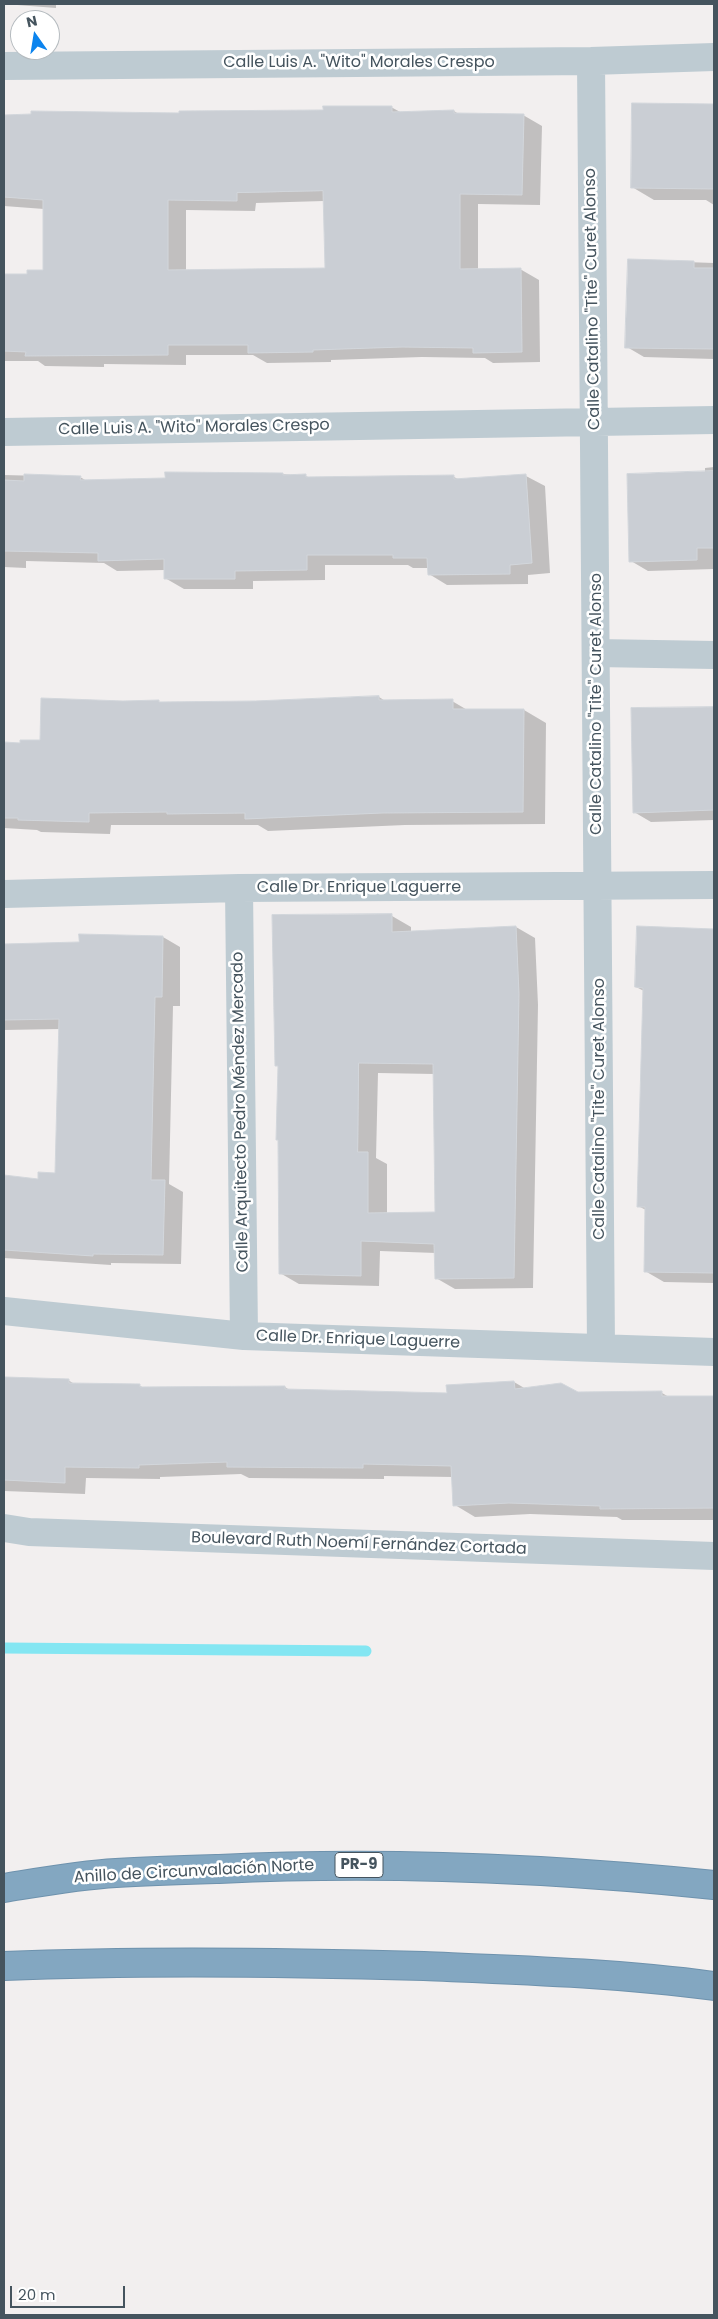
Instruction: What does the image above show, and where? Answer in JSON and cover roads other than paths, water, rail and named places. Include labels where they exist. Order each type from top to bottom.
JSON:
[{"type":"highway","name":"Anillo de Circunvalación Norte","points":[[4,1888],[115,1873],[268,1866],[381,1864],[467,1866],[621,1875],[714,1885]]},
{"type":"highway","points":[[4,1966],[148,1962],[291,1962],[592,1974],[714,1986]]},
{"type":"street","name":"Calle Luis A. \"Wito\" Morales Crespo","points":[[4,66],[591,61],[714,57]]},
{"type":"street","name":"Calle Catalino \"Tite\" Curet Alonso","points":[[591,61],[601,1348]]},
{"type":"street","name":"Calle Luis A. \"Wito\" Morales Crespo","points":[[4,432],[714,420]]},
{"type":"street","points":[[597,653],[714,655]]},
{"type":"street","name":"Calle Dr. Enrique Laguerre","points":[[4,894],[239,888],[714,885]]},
{"type":"street","name":"Calle Arquitecto Pedro Méndez Mercado","points":[[239,888],[244,1336]]},
{"type":"street","name":"Calle Dr. Enrique Laguerre","points":[[4,1311],[244,1336],[714,1352]]},
{"type":"street","name":"Boulevard Ruth Noemí Fernández Cortada","points":[[4,1528],[29,1532],[714,1556]]},
{"type":"waterway","points":[[4,1648],[366,1651]]}]
